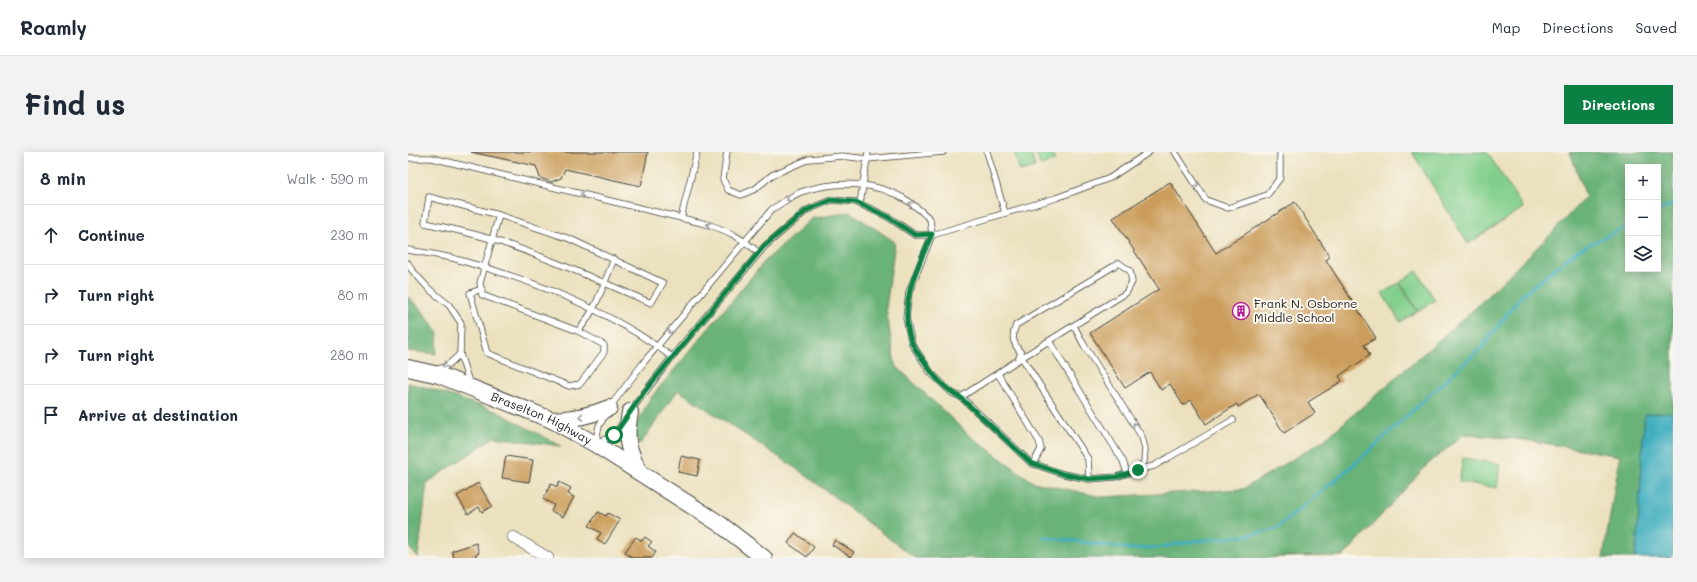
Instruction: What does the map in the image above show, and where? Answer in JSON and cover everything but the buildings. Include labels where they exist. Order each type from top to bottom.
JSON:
[{"type":"main road","name":"Braselton Highway","points":[[408,368],[429,373],[471,387],[552,420],[595,444],[720,524],[764,558]]},
{"type":"main road","points":[[552,420],[592,415],[609,408]]},
{"type":"main road","points":[[630,412],[627,431],[629,450],[639,472]]},
{"type":"street","points":[[513,537],[548,558]]},
{"type":"lane","points":[[681,218],[697,152]]},
{"type":"lane","points":[[727,152],[723,179],[728,190],[741,195],[755,189],[772,175],[809,159],[842,156],[867,159],[943,152]]},
{"type":"lane","points":[[860,204],[868,152]]},
{"type":"lane","points":[[987,152],[1005,213]]},
{"type":"lane","points":[[595,444],[614,435],[672,357],[759,253],[789,224],[807,210],[831,200],[856,202],[888,217],[915,235],[932,234],[1056,198],[1110,178],[1149,152]]},
{"type":"lane","points":[[1175,152],[1206,200],[1228,208],[1267,195],[1280,178],[1280,152]]},
{"type":"lane","points":[[408,158],[432,158],[721,228],[745,240],[759,253]]},
{"type":"lane","points":[[595,444],[599,426],[609,408],[657,346],[772,209],[800,193],[826,185],[854,183],[883,189],[908,201],[930,219],[932,234],[909,292],[906,318],[912,344],[931,373],[952,393],[960,397],[1033,464],[1063,474],[1089,479],[1116,477],[1154,466],[1233,420]]},
{"type":"lane","points":[[429,197],[499,215],[570,239],[663,283],[650,303],[573,269],[493,240],[425,223],[429,197]]},
{"type":"lane","points":[[482,289],[470,293],[487,353],[569,386],[580,384],[604,352],[604,345],[578,331],[482,295],[482,289],[480,283],[486,268],[499,215]]},
{"type":"lane","points":[[408,250],[458,260],[486,268],[553,292],[629,328],[672,357]]},
{"type":"lane","points":[[578,331],[587,322],[593,310],[614,259]]},
{"type":"lane","points":[[408,263],[412,270],[429,289],[450,305],[460,324],[460,354],[466,373],[470,380],[471,387]]},
{"type":"lane","points":[[960,397],[998,374],[1020,359],[1049,341],[1126,294],[1132,282],[1130,271],[1119,263],[1016,325],[1012,334],[1013,343],[1021,353],[1020,359],[1088,459],[1089,479]]},
{"type":"lane","points":[[1074,326],[1084,345],[1142,437],[1145,449],[1144,462],[1138,470]]},
{"type":"lane","points":[[1049,341],[1123,461],[1127,473]]},
{"type":"lane","points":[[429,373],[446,366],[460,354]]},
{"type":"lane","points":[[998,374],[1039,440],[1041,448],[1033,464]]},
{"type":"green space","points":[[1014,152],[1031,152],[1035,167],[1020,171]]},
{"type":"green space","points":[[1036,152],[1052,152],[1055,161],[1040,165]]},
{"type":"green space","points":[[1412,152],[1487,152],[1523,208],[1468,244]]},
{"type":"green space","points":[[1570,152],[1673,152],[1673,413],[1645,415],[1635,558],[1603,558],[1620,456],[1526,440],[1464,434],[1427,465],[1344,556],[1272,558],[915,558],[800,471],[678,390],[640,444],[633,433],[649,400],[764,262],[811,219],[850,212],[895,242],[886,308],[895,365],[970,436],[1033,482],[1102,497],[1243,489],[1323,441],[1471,312],[1553,232],[1586,196]]},
{"type":"green space","points":[[1417,271],[1435,300],[1418,311],[1400,282]]},
{"type":"green space","points":[[1399,283],[1417,311],[1400,322],[1382,293]]},
{"type":"green space","points":[[408,297],[420,308],[438,332],[436,354],[408,351]]},
{"type":"green space","points":[[408,383],[428,388],[498,412],[561,446],[494,437],[427,483],[418,558],[408,546]]},
{"type":"green space","points":[[1463,458],[1500,464],[1497,488],[1459,482]]},
{"type":"water","points":[[1673,413],[1673,554],[1671,558],[1635,558],[1645,414]]},
{"type":"waterway","points":[[1661,210],[1673,204]]},
{"type":"waterway","points":[[1043,537],[1133,549],[1161,547],[1195,541],[1245,536],[1277,528],[1358,461],[1482,347],[1521,296],[1578,250],[1625,227]]},
{"type":"place","name":"Frank N. Osborne Middle School","points":[[1241,311]]},
{"type":"route","points":[[614,435],[644,392],[764,246],[807,210],[831,200],[856,202],[888,217],[915,235],[932,234],[909,292],[906,318],[912,344],[931,373],[952,393],[960,397],[1031,463],[1063,474],[1089,479],[1116,477],[1138,470]]}]
